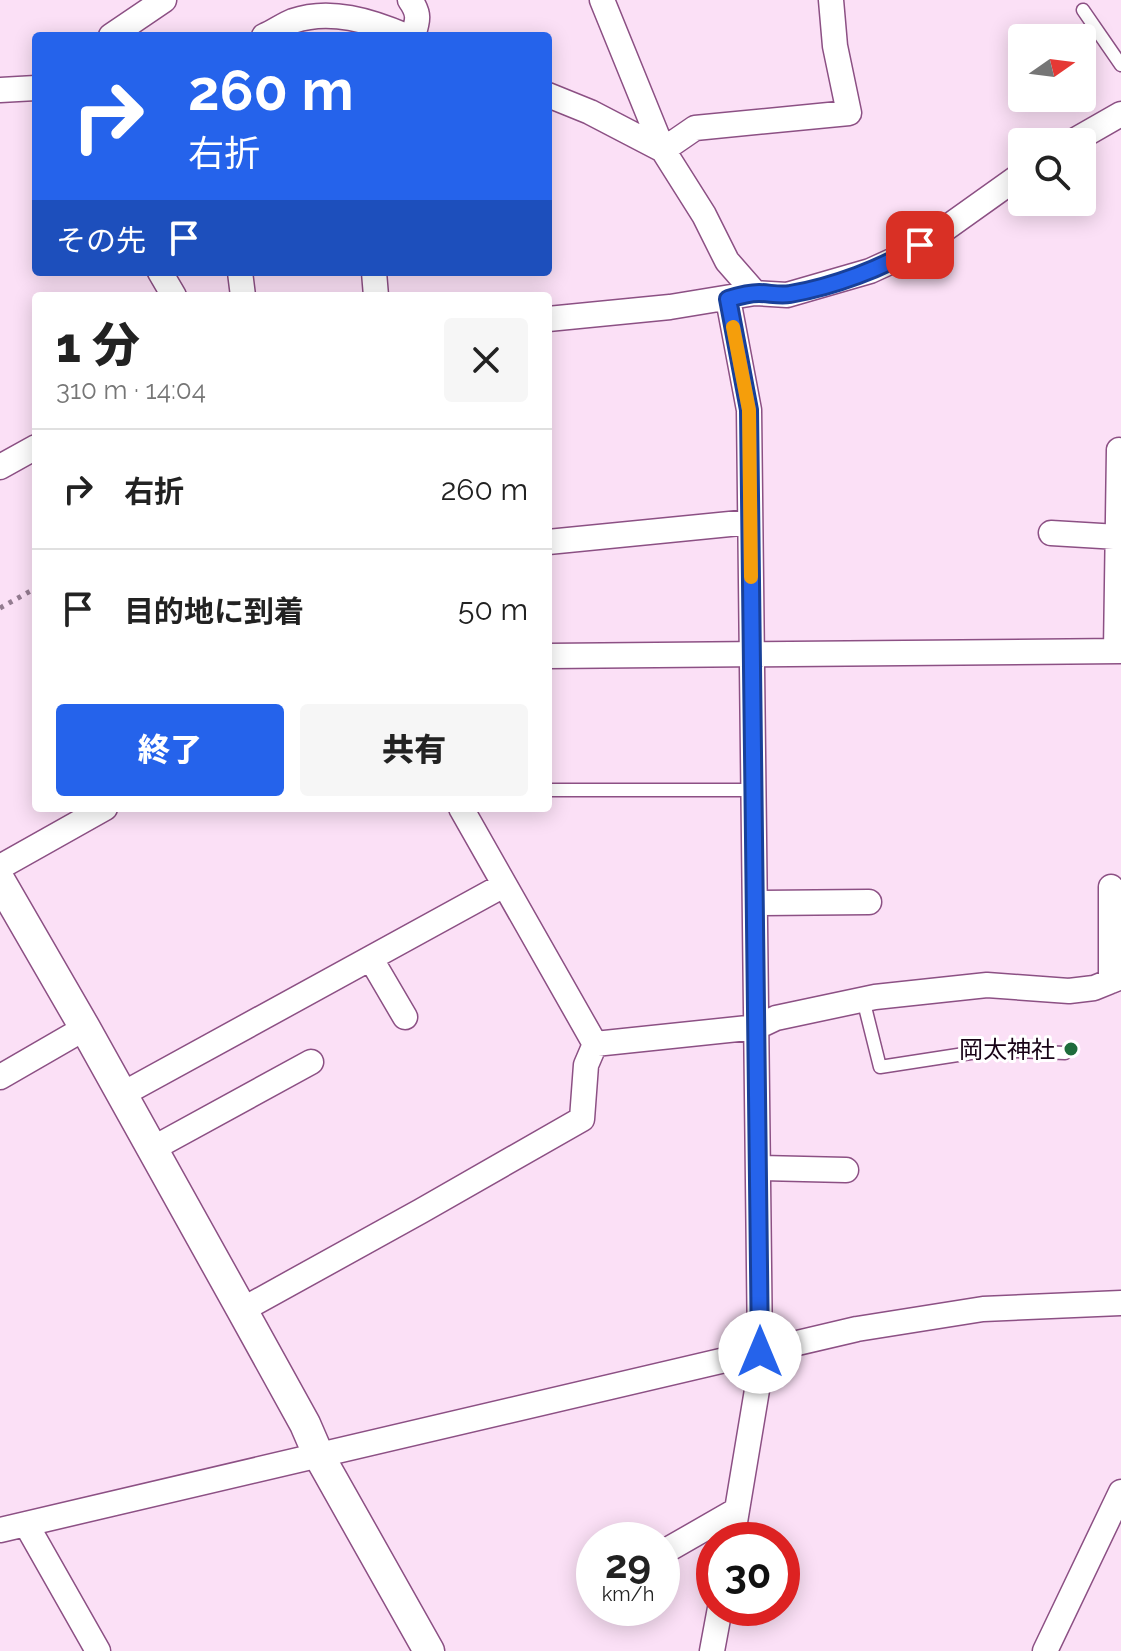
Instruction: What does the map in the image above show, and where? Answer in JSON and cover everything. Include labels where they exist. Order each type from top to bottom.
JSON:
[{"type":"street","points":[[117,32],[164,0]]},
{"type":"street","points":[[410,0],[416,9],[414,32]]},
{"type":"street","points":[[602,0],[663,150],[704,215],[727,261],[755,293]]},
{"type":"street","points":[[663,150],[695,128],[849,113],[835,46],[831,0]]},
{"type":"street","points":[[271,32],[292,21],[331,15],[365,21],[395,32]]},
{"type":"street","points":[[0,90],[32,88]]},
{"type":"street","points":[[552,97],[590,112],[663,150]]},
{"type":"street","points":[[1096,128],[1121,114]]},
{"type":"street","points":[[552,319],[670,307],[755,293],[787,295],[870,271],[905,255],[1008,184]]},
{"type":"street","points":[[728,299],[749,410],[760,1352],[759,1378],[735,1522]]},
{"type":"street","points":[[0,467],[32,449]]},
{"type":"street","points":[[552,656],[1118,651],[1119,450]]},
{"type":"street","points":[[552,542],[750,522]]},
{"type":"street","points":[[1051,533],[1118,537]]},
{"type":"street","points":[[0,867],[98,812]]},
{"type":"street","points":[[463,812],[595,1044]]},
{"type":"street","points":[[0,881],[85,1028],[429,1651]]},
{"type":"street","points":[[121,1095],[504,885]]},
{"type":"street","points":[[595,1044],[757,1027],[776,1018],[863,999],[987,985],[1069,991],[1094,988],[1116,979],[1111,887]]},
{"type":"street","points":[[755,903],[869,902]]},
{"type":"street","points":[[371,959],[405,1017]]},
{"type":"street","points":[[0,1077],[85,1028]]},
{"type":"street","points":[[242,1310],[582,1119],[586,1065],[595,1044]]},
{"type":"street","points":[[152,1149],[311,1062]]},
{"type":"street","points":[[758,1168],[846,1170]]},
{"type":"street","points":[[0,1530],[857,1329],[983,1309],[1121,1303]]},
{"type":"street","points":[[1045,1651],[1112,1534],[1121,1492]]},
{"type":"street","points":[[680,1543],[737,1510]]},
{"type":"street","points":[[26,1524],[98,1651]]},
{"type":"street","points":[[712,1651],[717,1626]]},
{"type":"lane","points":[[1083,10],[1121,65]]},
{"type":"lane","points":[[552,790],[754,790]]},
{"type":"lane","points":[[863,999],[880,1067],[990,1050],[1065,1053]]},
{"type":"path","points":[[0,608],[32,590]]},
{"type":"slow traffic","points":[[733,327],[749,410],[751,577]]},
{"type":"place","name":"岡太神社","points":[[1071,1049]]},
{"type":"route","points":[[760,1352],[749,410],[728,299],[755,293],[787,295],[805,291],[870,271],[920,245]]}]
